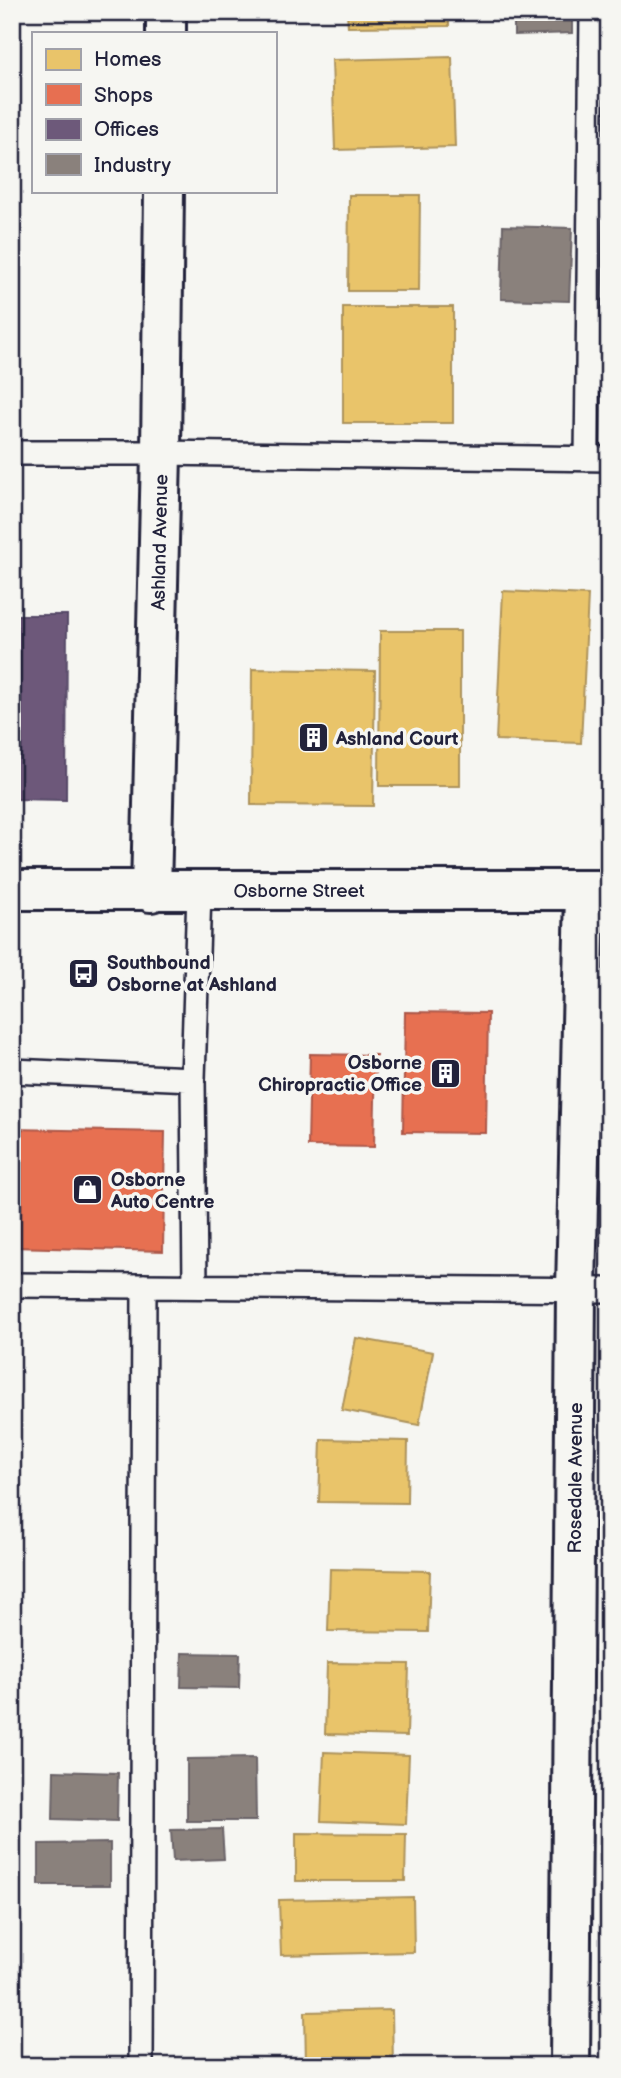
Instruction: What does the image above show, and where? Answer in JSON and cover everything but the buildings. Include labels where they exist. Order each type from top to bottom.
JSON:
[{"type":"street","points":[[166,12],[166,32]]},
{"type":"street","name":"Ashland Avenue","points":[[151,892],[164,192]]},
{"type":"street","name":"Osborne Street","points":[[12,890],[601,892]]},
{"type":"street","name":"Rosedale Avenue","points":[[570,2066],[601,892]]},
{"type":"lane","points":[[12,453],[598,459],[592,12]]},
{"type":"lane","points":[[195,1286],[193,1079],[199,892]]},
{"type":"lane","points":[[12,1071],[193,1079]]},
{"type":"lane","points":[[12,1285],[592,1290]]},
{"type":"lane","points":[[141,2066],[144,1286]]},
{"type":"place","name":"Ashland Court","points":[[313,738]]},
{"type":"place","name":"Southbound Osborne at Ashland","points":[[84,973]]},
{"type":"place","name":"Osborne Chiropractic Office","points":[[445,1073]]},
{"type":"place","name":"Osborne Auto Centre","points":[[88,1190]]}]
